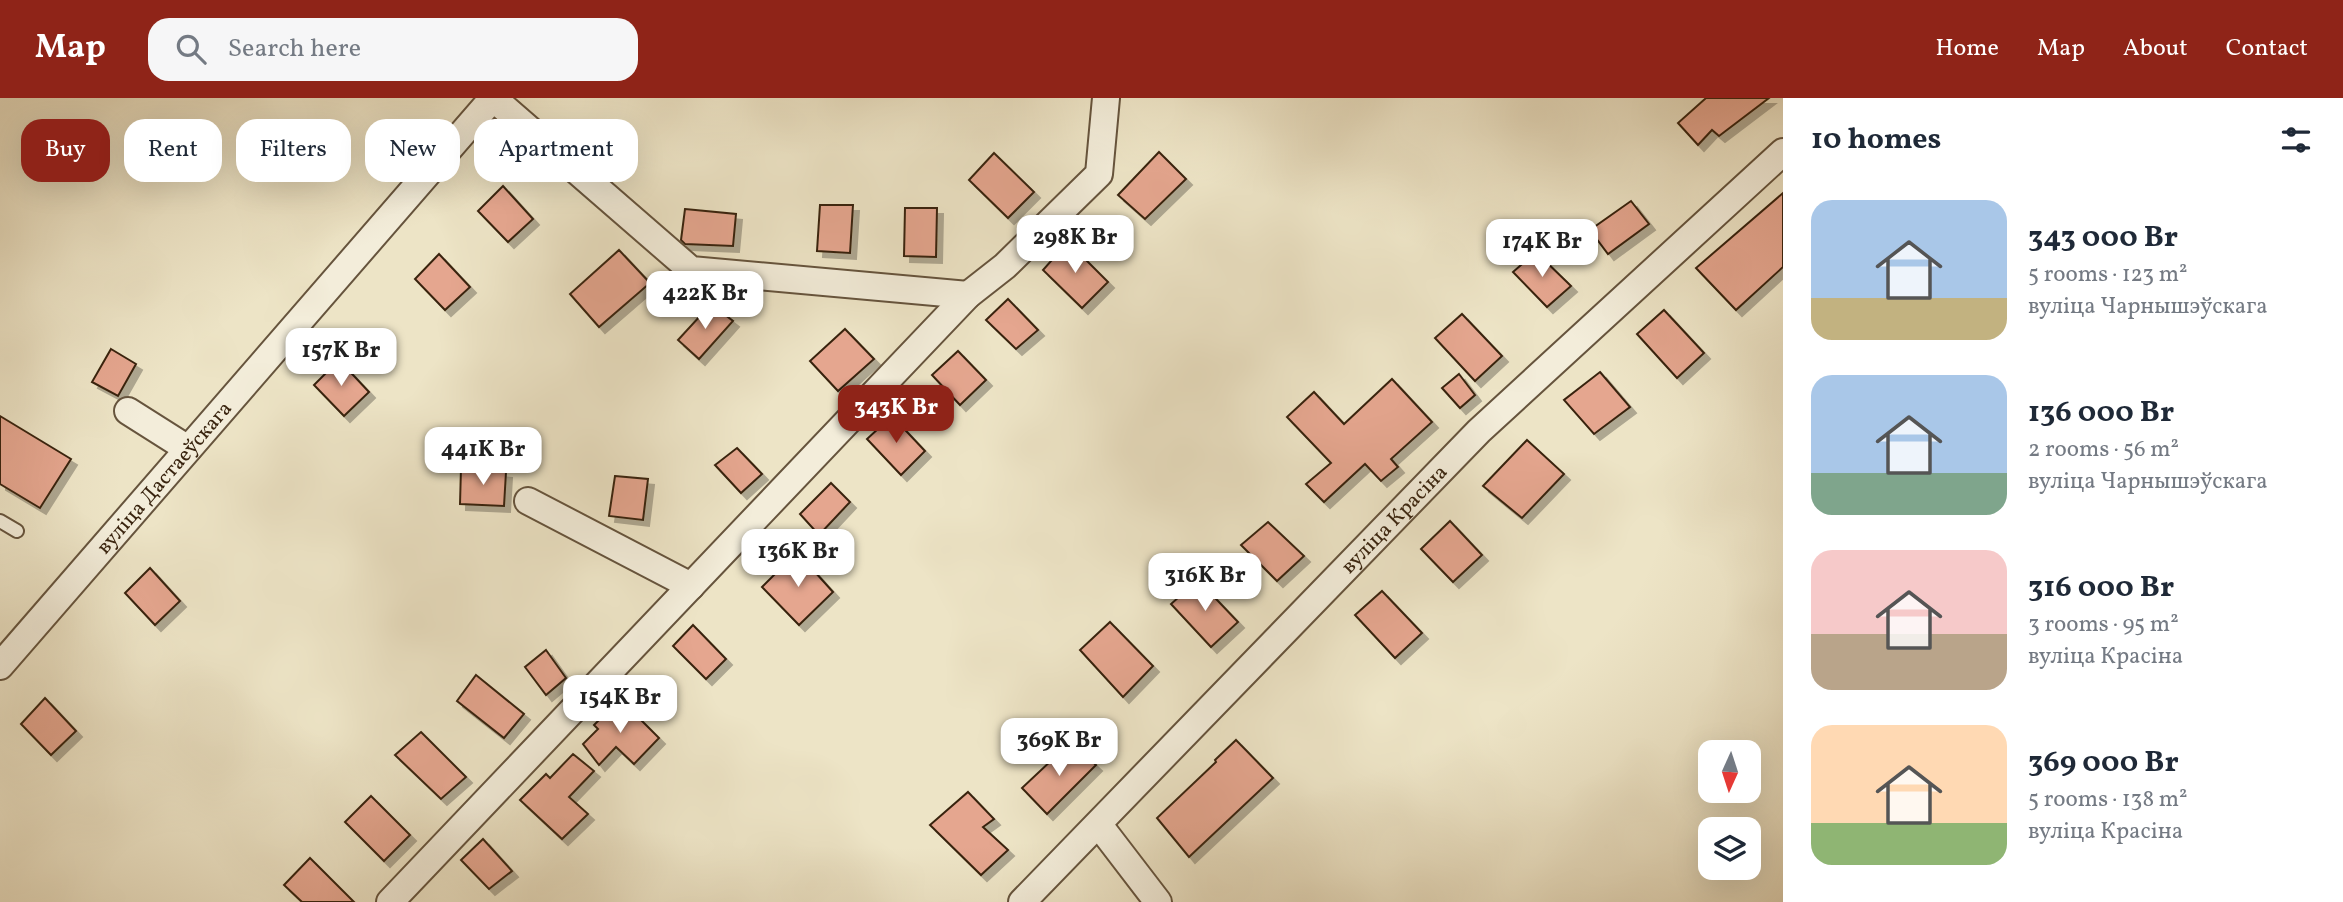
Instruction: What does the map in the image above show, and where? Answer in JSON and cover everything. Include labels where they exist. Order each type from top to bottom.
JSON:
[{"type":"street","points":[[493,98],[691,270],[968,295]]},
{"type":"street","name":"вуліца Дастаеўскага","points":[[0,666],[493,98]]},
{"type":"street","points":[[390,902],[968,295],[1005,266],[1099,174],[1106,98]]},
{"type":"street","name":"вуліца Красіна","points":[[1022,902],[1479,431],[1783,152]]},
{"type":"street","points":[[128,411],[188,449]]},
{"type":"street","points":[[528,501],[691,586]]},
{"type":"street","points":[[1099,825],[1158,902]]},
{"type":"lane","points":[[0,521],[17,531]]},
{"type":"building","points":[[1706,98],[1769,98],[1719,136],[1712,130],[1698,145],[1678,123]]},
{"type":"building","points":[[1159,152],[1186,179],[1145,219],[1118,195]]},
{"type":"building","points":[[994,153],[1034,192],[1008,218],[969,180]]},
{"type":"building","points":[[503,186],[533,219],[508,242],[478,211]]},
{"type":"building","points":[[1783,193],[1783,267],[1736,310],[1696,268]]},
{"type":"building","points":[[1631,201],[1649,224],[1608,254],[1590,230]]},
{"type":"building","points":[[820,205],[853,205],[850,253],[817,251]]},
{"type":"building","points":[[905,208],[937,208],[936,257],[904,256]]},
{"type":"building","points":[[685,209],[736,214],[733,246],[685,244],[681,240]]},
{"type":"building","points":[[1068,242],[1108,282],[1082,308],[1043,270]]},
{"type":"building","points":[[619,250],[650,283],[599,327],[570,294]]},
{"type":"building","points":[[1536,252],[1571,286],[1547,307],[1513,272]]},
{"type":"building","points":[[439,254],[470,287],[445,310],[415,279]]},
{"type":"building","points":[[1008,299],[1038,330],[1016,349],[986,320]]},
{"type":"building","points":[[711,304],[733,321],[699,359],[678,340]]},
{"type":"building","points":[[1664,310],[1704,353],[1677,378],[1637,334]]},
{"type":"building","points":[[1462,314],[1502,356],[1475,381],[1435,338]]},
{"type":"building","points":[[845,329],[874,359],[838,391],[810,361]]},
{"type":"building","points":[[111,349],[136,364],[118,396],[92,382]]},
{"type":"building","points":[[958,351],[986,380],[960,405],[932,375]]},
{"type":"building","points":[[339,360],[369,392],[344,416],[314,385]]},
{"type":"building","points":[[1600,372],[1630,407],[1594,434],[1564,400]]},
{"type":"building","points":[[1459,374],[1475,395],[1460,408],[1442,388]]},
{"type":"building","points":[[1392,379],[1432,422],[1391,459],[1398,467],[1381,481],[1365,464],[1324,502],[1306,484],[1331,463],[1287,417],[1314,392],[1344,424]]},
{"type":"building","points":[[0,416],[71,459],[40,508],[0,484]]},
{"type":"building","points":[[892,416],[925,451],[901,475],[867,439]]},
{"type":"building","points":[[1527,440],[1564,474],[1522,518],[1483,486]]},
{"type":"building","points":[[737,448],[762,474],[741,493],[715,465]]},
{"type":"building","points":[[461,468],[506,472],[504,506],[460,504]]},
{"type":"building","points":[[615,476],[648,479],[643,520],[609,516]]},
{"type":"building","points":[[831,483],[850,502],[819,535],[800,514]]},
{"type":"building","points":[[1450,521],[1482,555],[1453,582],[1421,549]]},
{"type":"building","points":[[1268,522],[1304,556],[1277,581],[1241,545]]},
{"type":"building","points":[[797,552],[833,592],[799,625],[762,587]]},
{"type":"building","points":[[150,568],[180,601],[155,625],[125,593]]},
{"type":"building","points":[[1198,580],[1238,622],[1211,647],[1171,604]]},
{"type":"building","points":[[1382,591],[1422,633],[1395,658],[1355,615]]},
{"type":"building","points":[[1110,622],[1153,666],[1123,697],[1080,650]]},
{"type":"building","points":[[693,625],[726,659],[706,679],[673,646]]},
{"type":"building","points":[[546,650],[566,678],[546,695],[525,667]]},
{"type":"building","points":[[476,675],[524,714],[504,738],[457,701]]},
{"type":"building","points":[[45,698],[76,731],[51,755],[21,724]]},
{"type":"building","points":[[620,699],[659,738],[634,764],[616,747],[599,765],[583,744],[598,729],[594,725]]},
{"type":"building","points":[[421,732],[466,777],[441,799],[395,755]]},
{"type":"building","points":[[1236,740],[1273,778],[1189,857],[1157,818]]},
{"type":"building","points":[[1071,742],[1096,765],[1047,814],[1022,788]]},
{"type":"building","points":[[573,754],[594,771],[569,797],[588,814],[562,839],[520,800],[546,774],[550,778]]},
{"type":"building","points":[[968,792],[994,819],[983,827],[1008,850],[981,875],[930,825]]},
{"type":"building","points":[[371,796],[410,835],[384,861],[345,822]]},
{"type":"building","points":[[483,839],[512,871],[489,889],[461,860]]},
{"type":"building","points":[[310,858],[354,902],[302,902],[284,885]]}]
